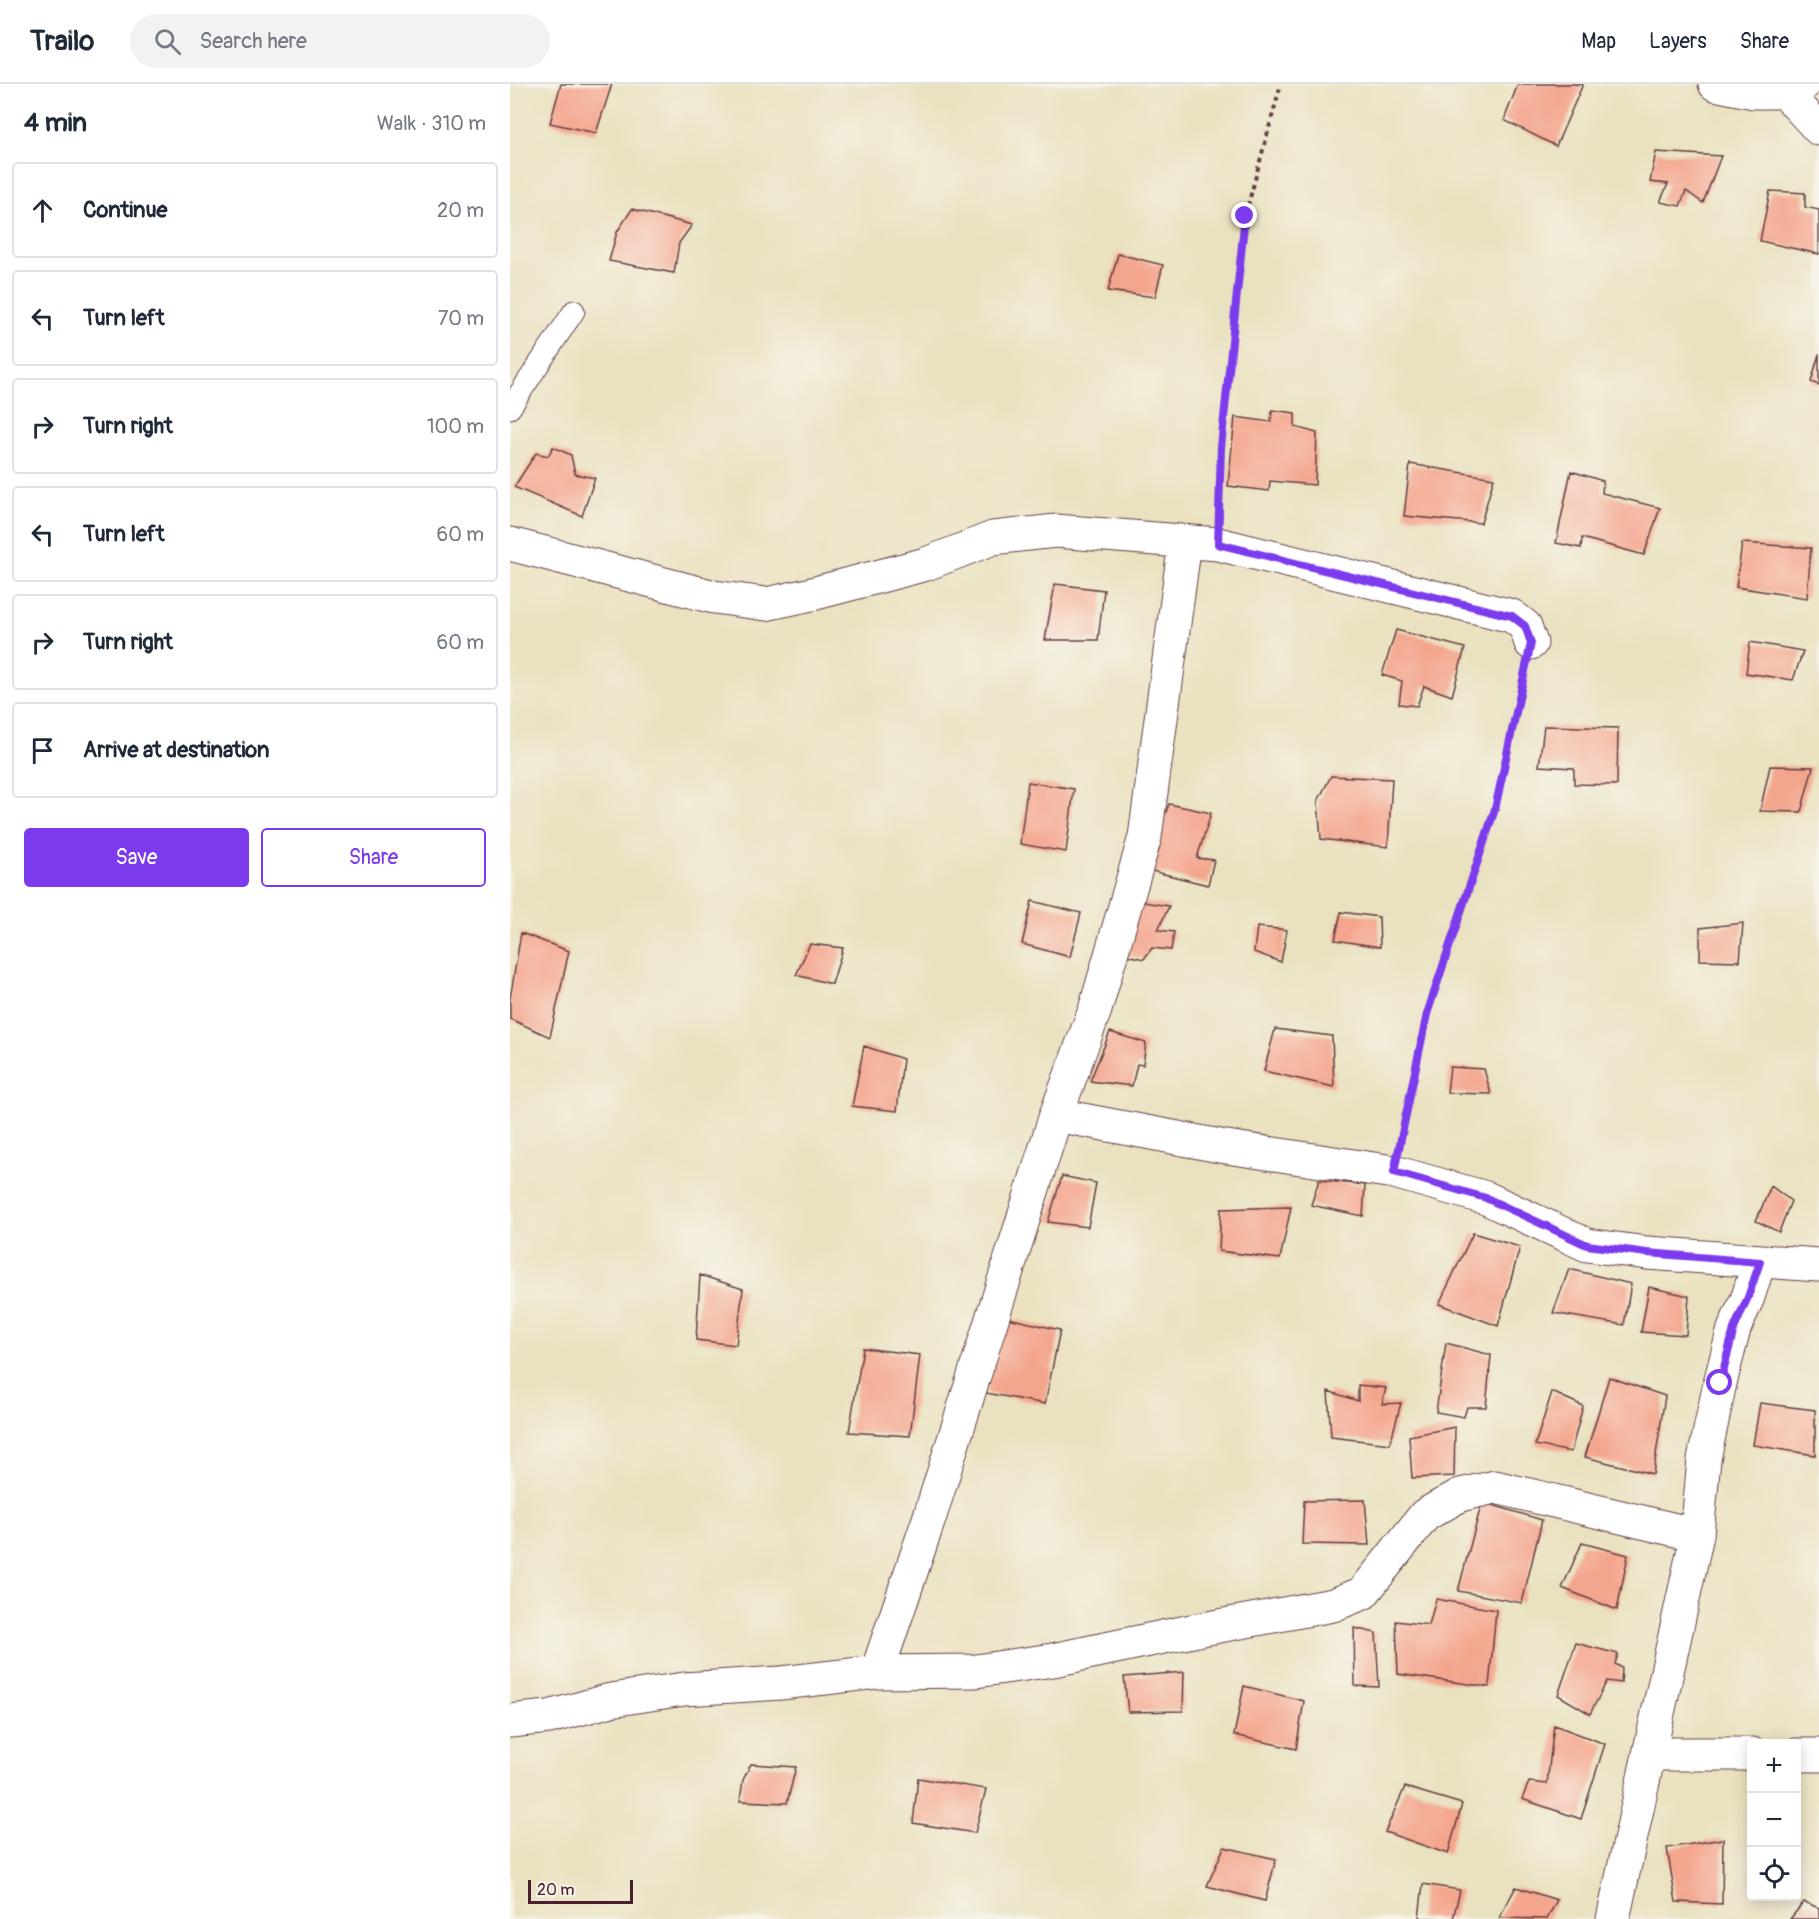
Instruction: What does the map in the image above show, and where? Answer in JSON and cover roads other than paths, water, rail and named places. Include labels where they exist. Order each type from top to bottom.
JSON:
[{"type":"street","points":[[1715,84],[1754,92],[1795,88],[1819,129]]},
{"type":"street","points":[[510,544],[714,597],[765,604],[926,564],[993,538],[1056,531],[1218,544],[1512,616],[1525,626],[1531,643]]},
{"type":"street","points":[[877,1672],[930,1516],[1056,1115],[1095,1010],[1145,837],[1185,542]]},
{"type":"street","points":[[1056,1115],[1220,1146],[1394,1172],[1486,1198],[1587,1245],[1647,1253],[1819,1265]]},
{"type":"street","points":[[1613,1919],[1697,1535],[1704,1459],[1720,1383],[1734,1329],[1760,1262]]},
{"type":"street","points":[[510,1721],[549,1717],[611,1700],[684,1689],[781,1683],[877,1672],[976,1671],[1053,1660],[1333,1605],[1363,1593],[1425,1515],[1460,1495],[1495,1487],[1697,1535]]},
{"type":"street","points":[[1650,1754],[1747,1754]]},
{"type":"street","points":[[1801,1755],[1819,1755]]},
{"type":"lane","points":[[510,408],[574,311]]}]
